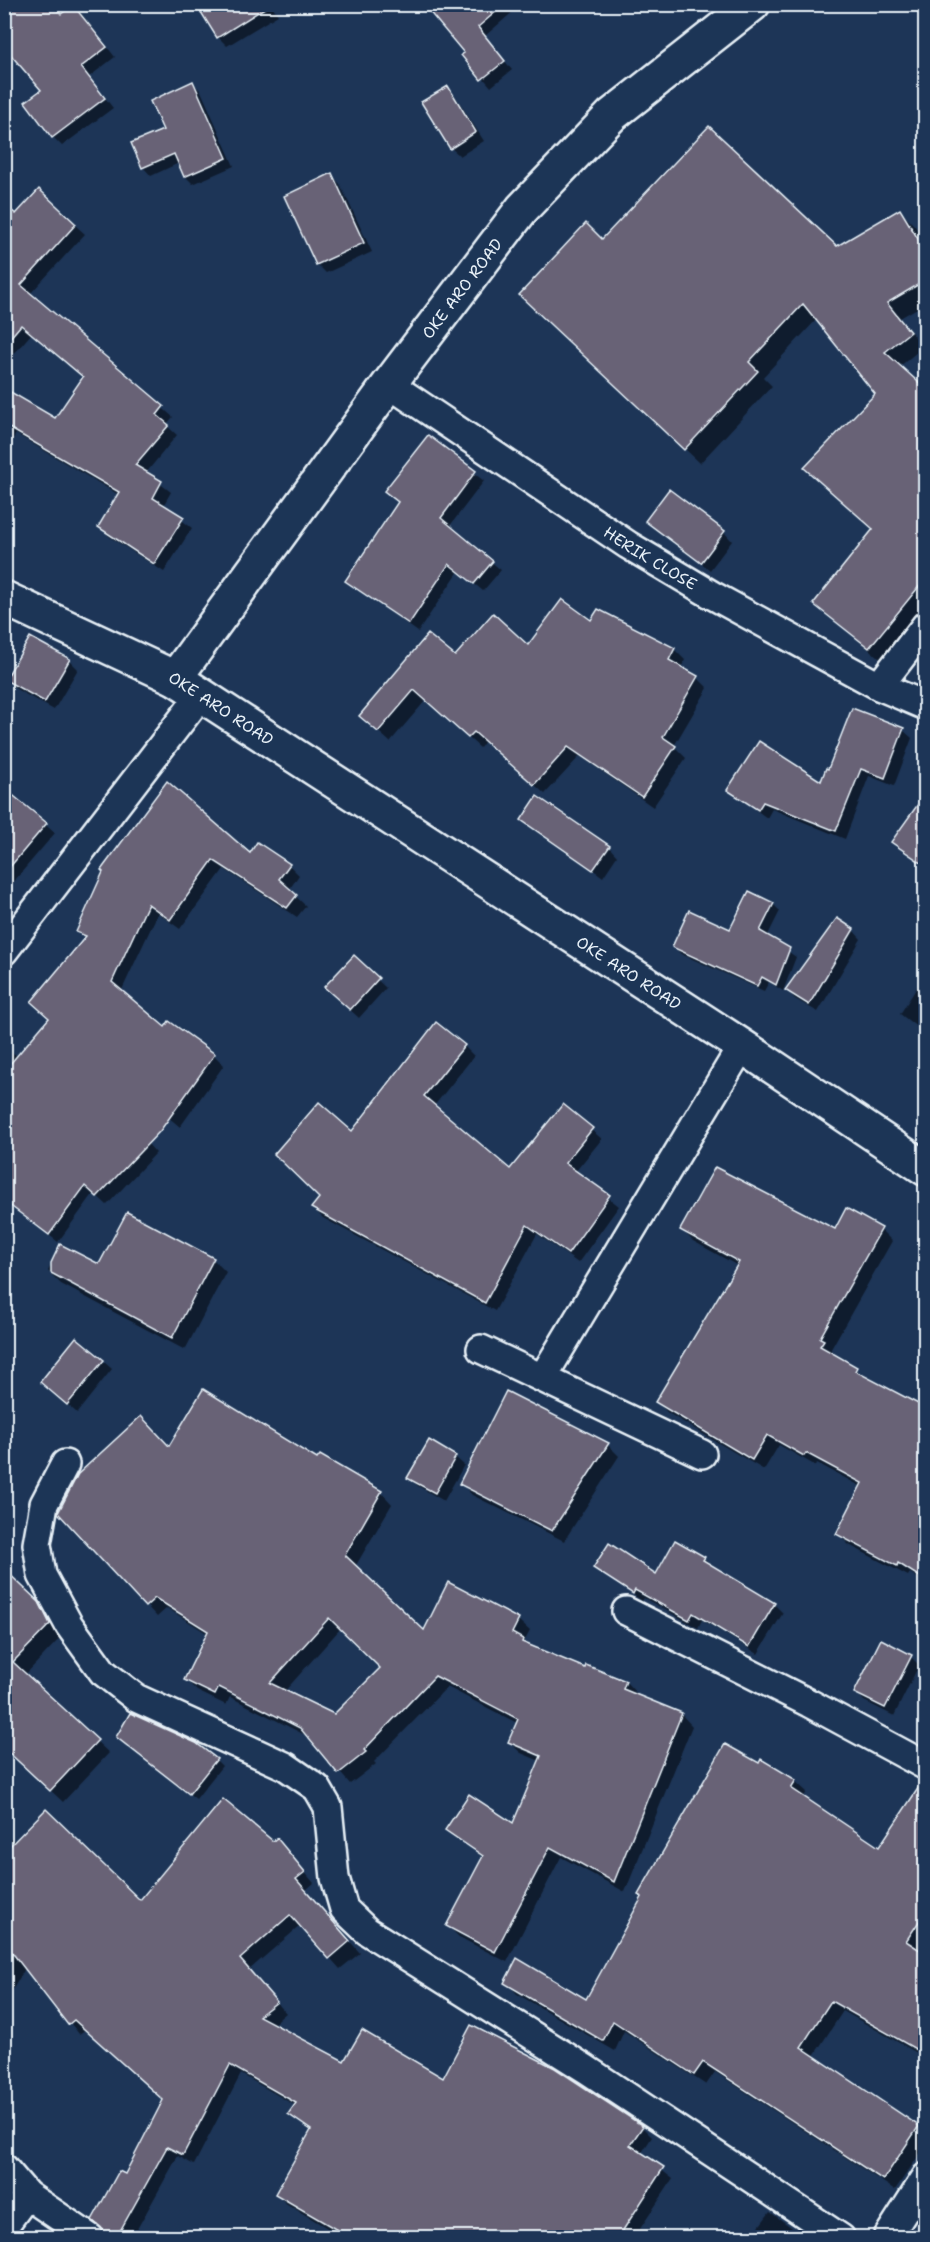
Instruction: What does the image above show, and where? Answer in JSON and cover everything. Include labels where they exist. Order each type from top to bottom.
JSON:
[{"type":"main road","name":"OKE ARO ROAD","points":[[753,4],[612,115],[522,209],[389,384],[187,687],[742,1046],[926,1169]]},
{"type":"main road","points":[[4,598],[187,687]]},
{"type":"street","name":"HERIK CLOSE","points":[[389,384],[627,545],[712,595],[879,686],[926,706]]},
{"type":"street","points":[[879,686],[926,625]]},
{"type":"street","points":[[4,951],[187,687]]},
{"type":"street","points":[[543,1377],[742,1046]]},
{"type":"street","points":[[481,1349],[702,1454]]},
{"type":"street","points":[[65,1464],[44,1504],[37,1544],[42,1575],[69,1625],[103,1672],[136,1698],[285,1766],[317,1788],[328,1807],[335,1878],[344,1909],[367,1931],[586,2069],[841,2238]]},
{"type":"street","points":[[626,1611],[809,1702],[926,1766]]},
{"type":"street","points":[[4,2168],[27,2196],[90,2238]]},
{"type":"street","points":[[887,2238],[926,2177]]},
{"type":"street","points":[[4,2226],[27,2196]]},
{"type":"building","points":[[4,4],[53,4],[61,14],[73,5],[107,47],[81,67],[105,98],[52,138],[25,102],[41,90],[4,47]]},
{"type":"building","points":[[196,4],[271,4],[217,38]]},
{"type":"building","points":[[423,4],[505,4],[478,27],[505,61],[481,80],[461,55],[464,53]]},
{"type":"building","points":[[193,81],[227,158],[184,177],[174,154],[142,168],[131,143],[163,130],[150,101]]},
{"type":"building","points":[[448,86],[476,132],[450,149],[421,102]]},
{"type":"building","points":[[709,126],[837,246],[900,209],[926,252],[926,280],[887,303],[910,332],[885,352],[926,389],[926,578],[869,648],[813,604],[873,529],[804,468],[875,394],[803,304],[749,362],[758,371],[684,450],[519,295],[586,223],[602,239]]},
{"type":"building","points":[[332,173],[364,243],[316,265],[284,196]]},
{"type":"building","points":[[39,189],[76,224],[21,285],[164,406],[157,415],[169,425],[135,465],[162,481],[153,498],[184,517],[154,564],[98,527],[119,492],[4,425],[4,388],[55,418],[83,377],[21,325],[4,345],[4,205],[16,214]]},
{"type":"building","points":[[428,435],[476,471],[441,518],[493,561],[474,584],[449,564],[409,624],[345,581],[398,502],[384,491]]},
{"type":"building","points":[[669,489],[725,531],[701,563],[645,521]]},
{"type":"building","points":[[562,599],[591,620],[598,609],[675,648],[669,660],[698,676],[663,737],[676,746],[642,797],[568,747],[534,785],[474,732],[468,738],[414,690],[378,732],[359,716],[428,634],[455,656],[493,613],[528,645]]},
{"type":"building","points":[[30,637],[70,659],[45,702],[5,680]]},
{"type":"building","points":[[852,708],[904,728],[885,778],[861,769],[836,831],[763,802],[758,810],[727,790],[759,741],[821,781]]},
{"type":"building","points":[[167,781],[250,853],[257,842],[290,864],[279,879],[297,895],[287,908],[213,860],[170,920],[148,904],[112,982],[165,1027],[169,1021],[215,1054],[160,1131],[97,1197],[85,1186],[49,1235],[4,1201],[4,1071],[49,1018],[31,1002],[86,936],[76,932],[103,872],[101,870]]},
{"type":"building","points":[[4,788],[47,823],[4,874]]},
{"type":"building","points":[[926,793],[926,866],[891,842]]},
{"type":"building","points":[[537,796],[610,846],[593,870],[521,820]]},
{"type":"building","points":[[749,891],[774,903],[760,931],[790,948],[776,985],[762,977],[757,986],[672,947],[689,910],[730,929]]},
{"type":"building","points":[[837,918],[854,929],[809,1005],[785,990]]},
{"type":"building","points":[[354,955],[379,978],[350,1010],[324,987]]},
{"type":"building","points":[[436,1022],[465,1045],[424,1096],[510,1169],[563,1104],[593,1128],[565,1163],[610,1195],[568,1254],[527,1225],[485,1303],[311,1208],[319,1198],[274,1154],[319,1102],[352,1131]]},
{"type":"building","points":[[715,1167],[835,1229],[846,1208],[882,1228],[820,1338],[824,1340],[820,1346],[857,1367],[855,1371],[926,1408],[926,1581],[898,1563],[897,1566],[836,1534],[862,1483],[806,1453],[804,1456],[767,1435],[752,1460],[655,1402],[739,1262],[680,1230]]},
{"type":"building","points":[[127,1212],[214,1258],[172,1338],[51,1273],[51,1263],[60,1244],[99,1264]]},
{"type":"building","points":[[76,1337],[104,1360],[67,1405],[40,1382]]},
{"type":"building","points":[[203,1389],[317,1459],[320,1455],[382,1491],[345,1555],[424,1630],[448,1582],[519,1619],[512,1633],[523,1639],[522,1642],[585,1668],[586,1665],[626,1681],[623,1689],[682,1713],[614,1882],[550,1847],[495,1952],[446,1926],[483,1856],[445,1830],[469,1794],[513,1823],[541,1756],[508,1742],[518,1719],[435,1676],[364,1750],[366,1752],[338,1774],[300,1728],[219,1687],[215,1695],[184,1680],[208,1631],[155,1598],[145,1607],[58,1513],[78,1474],[141,1416],[169,1446]],"holes":[[[329,1618],[380,1668],[334,1714],[270,1683]]]},
{"type":"building","points":[[506,1391],[609,1443],[552,1531],[459,1484]]},
{"type":"building","points":[[429,1440],[456,1456],[435,1493],[407,1478]]},
{"type":"building","points":[[675,1540],[705,1557],[703,1560],[775,1603],[749,1647],[693,1613],[689,1620],[635,1590],[633,1594],[593,1568],[609,1543],[656,1574]]},
{"type":"building","points":[[4,1569],[39,1602],[50,1624],[13,1662],[98,1740],[50,1791],[4,1748]]},
{"type":"building","points":[[881,1639],[912,1655],[885,1708],[854,1693]]},
{"type":"building","points":[[130,1713],[196,1743],[217,1759],[189,1794],[116,1737]]},
{"type":"building","points":[[725,1744],[759,1763],[761,1759],[796,1780],[791,1788],[879,1847],[923,1781],[926,1782],[926,1911],[906,1941],[926,1954],[926,2055],[831,2001],[801,2047],[919,2126],[883,2180],[703,2062],[694,2075],[613,2021],[603,2041],[504,1983],[517,1958],[586,1999],[642,1897],[638,1895]]},
{"type":"building","points":[[223,1799],[273,1841],[277,1838],[305,1872],[296,1879],[350,1941],[329,1959],[290,1915],[240,1959],[277,2002],[259,2016],[344,2061],[362,2030],[443,2078],[471,2025],[555,2068],[643,2126],[630,2145],[664,2167],[618,2238],[351,2238],[275,2194],[311,2130],[288,2114],[296,2103],[230,2065],[183,2155],[167,2147],[116,2238],[105,2238],[104,2231],[92,2220],[119,2171],[125,2174],[163,2100],[74,2020],[68,2025],[4,1942],[4,1852],[46,1809],[140,1900]]}]
